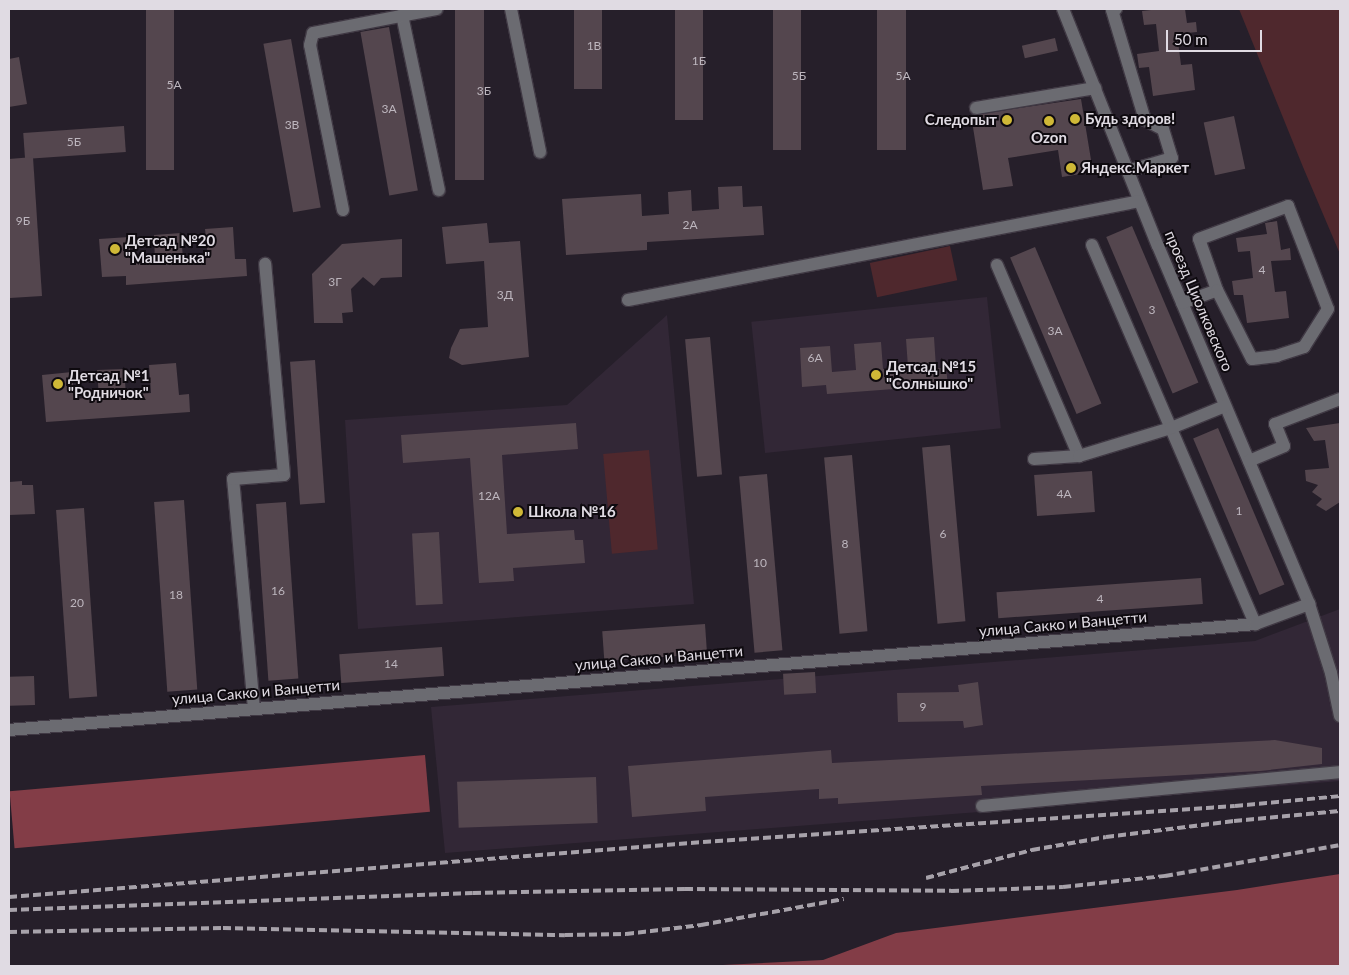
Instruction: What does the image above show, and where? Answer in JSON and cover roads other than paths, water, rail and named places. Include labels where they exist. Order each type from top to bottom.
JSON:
[{"type":"street","points":[[343,210],[310,45],[313,33],[437,9]]},
{"type":"street","points":[[511,9],[540,152]]},
{"type":"street","points":[[1116,9],[1112,10],[1145,120],[1163,129],[1172,158],[1128,171]]},
{"type":"street","name":"проезд Циолковского","points":[[1066,10],[1140,201],[1309,604],[1327,661],[1340,716]]},
{"type":"street","points":[[402,16],[439,190]]},
{"type":"street","points":[[976,108],[1095,88]]},
{"type":"street","points":[[628,300],[1140,201]]},
{"type":"street","points":[[1288,206],[1328,309],[1304,347],[1277,356],[1252,359],[1217,290],[1199,239],[1288,206]]},
{"type":"street","points":[[1092,244],[1255,624]]},
{"type":"street","points":[[254,709],[233,479],[284,475],[265,264]]},
{"type":"street","points":[[997,265],[1079,456]]},
{"type":"street","points":[[1182,303],[1217,290]]},
{"type":"street","points":[[1249,461],[1284,446],[1275,424],[1340,399]]},
{"type":"street","points":[[1034,459],[1079,456],[1171,428],[1225,406]]},
{"type":"street","name":"улица Сакко и Ванцетти","points":[[9,730],[1255,624],[1309,604]]},
{"type":"street","points":[[1327,661],[1340,658]]},
{"type":"street","points":[[982,806],[1340,772]]},
{"type":"railway","points":[[9,897],[703,842],[1235,806],[1340,796]]},
{"type":"railway","points":[[926,878],[1032,850],[1106,837],[1234,821],[1340,811]]},
{"type":"railway","points":[[9,910],[473,893],[685,889],[951,891],[1063,887],[1165,876],[1340,845]]},
{"type":"railway","points":[[9,932],[223,928],[565,935],[626,934],[701,925],[844,899]]},
{"type":"place","name":"Будь здоров!","points":[[1075,119]]},
{"type":"place","name":"Следопыт","points":[[1007,120]]},
{"type":"place","name":"Ozon","points":[[1049,121]]},
{"type":"place","name":"Яндекс.Маркет","points":[[1071,168]]},
{"type":"place","name":"Детсад №20 \"Машенька\"","points":[[115,249]]},
{"type":"place","name":"Детсад №15 \"Солнышко\"","points":[[876,375]]},
{"type":"place","name":"Детсад №1 \"Родничок\"","points":[[58,384]]},
{"type":"place","name":"Школа №16","points":[[518,512]]}]
